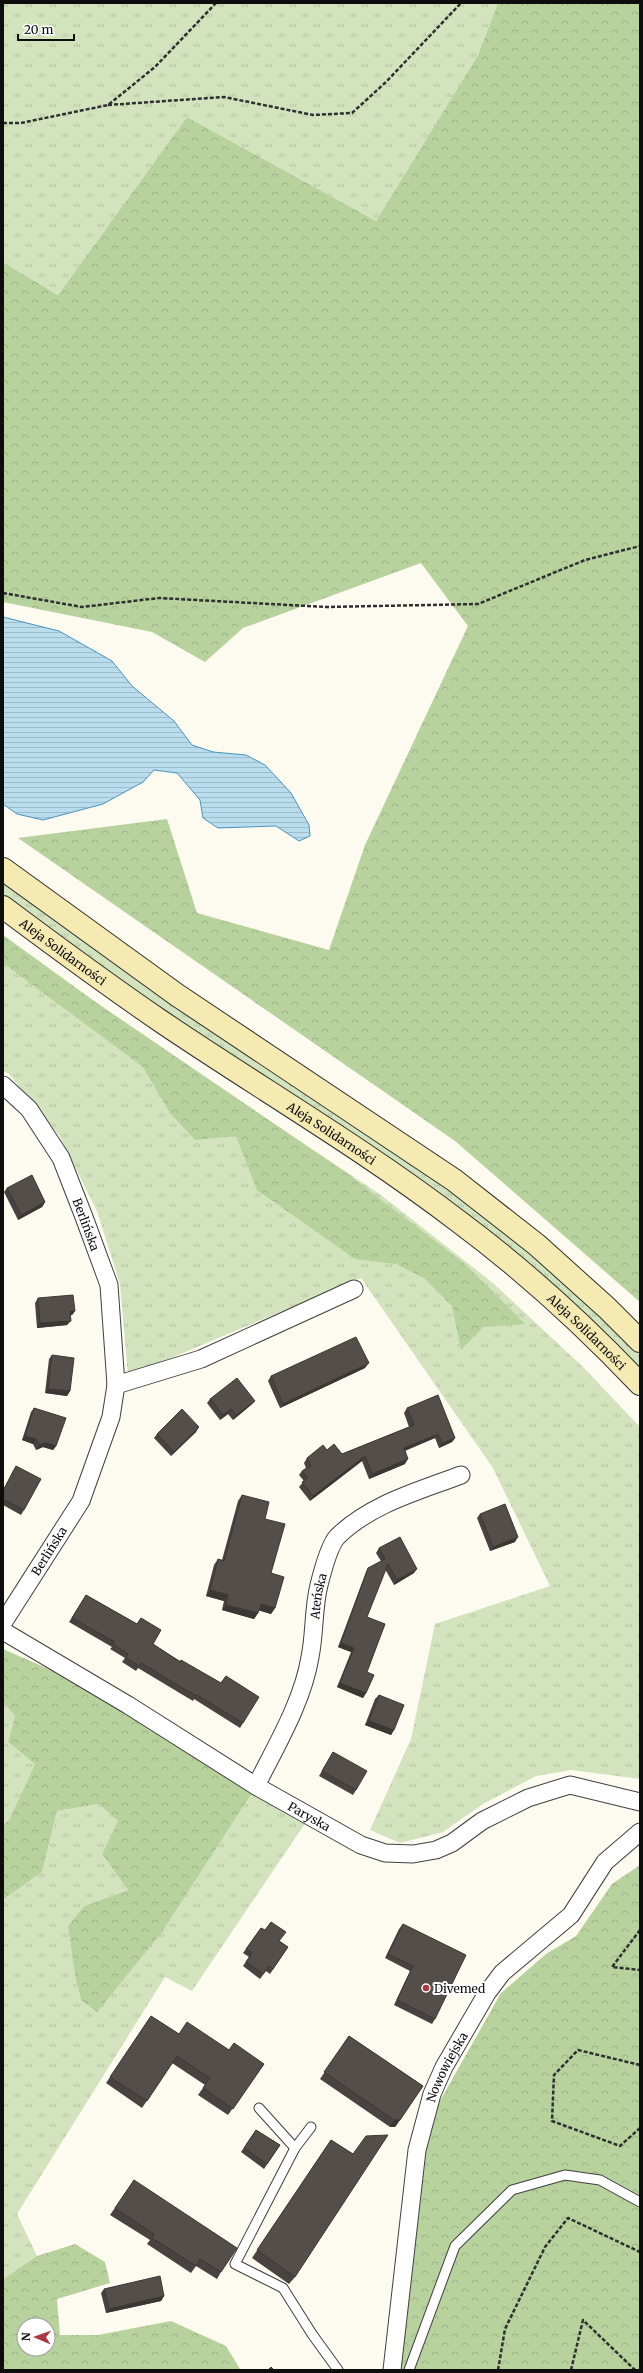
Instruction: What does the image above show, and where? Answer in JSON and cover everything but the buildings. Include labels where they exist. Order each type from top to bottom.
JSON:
[{"type":"main road","points":[[3,869],[177,995],[454,1180],[537,1245],[607,1308],[640,1341]]},
{"type":"main road","name":"Aleja Solidarności","points":[[3,907],[161,1021],[372,1160],[459,1221],[540,1287],[640,1384]]},
{"type":"street","name":"Berlińska","points":[[3,1085],[29,1109],[60,1158],[84,1218],[109,1285],[116,1385],[111,1417],[81,1500],[3,1622]]},
{"type":"street","points":[[116,1385],[201,1359],[354,1289]]},
{"type":"street","name":"Ateńska","points":[[256,1786],[296,1702],[310,1658],[314,1605],[322,1571],[336,1538],[360,1518],[404,1496],[461,1475]]},
{"type":"street","name":"Paryska","points":[[3,1631],[128,1705],[256,1786],[361,1845],[385,1854],[414,1854],[436,1850],[452,1843],[482,1821],[528,1798],[570,1785],[640,1802]]},
{"type":"street","name":"Nowowiejska","points":[[392,2370],[417,2150],[432,2094],[444,2067],[487,1993],[502,1973],[571,1915],[605,1862],[640,1832]]},
{"type":"lane","points":[[259,2108],[295,2148]]},
{"type":"lane","points":[[311,2127],[295,2148],[235,2264],[283,2288],[312,2334],[338,2370]]},
{"type":"lane","points":[[409,2370],[455,2246],[512,2190],[565,2175],[600,2180],[640,2202]]},
{"type":"path","points":[[108,105],[155,67],[216,3]]},
{"type":"path","points":[[3,124],[20,123],[108,105],[224,97],[313,115],[352,113],[386,82],[461,3]]},
{"type":"path","points":[[3,593],[82,607],[159,598],[326,607],[478,604],[585,560],[640,546]]},
{"type":"path","points":[[640,1930],[612,1967],[640,1970]]},
{"type":"path","points":[[640,2065],[578,2050],[554,2075],[552,2121],[620,2146],[640,2128]]},
{"type":"path","points":[[498,2370],[505,2329],[544,2247],[568,2218],[640,2252]]},
{"type":"path","points":[[571,2370],[583,2320],[635,2370]]},
{"type":"green space","points":[[3,3],[498,3],[478,55],[376,221],[187,117],[58,295],[3,262]]},
{"type":"green space","points":[[498,3],[640,3],[640,1302],[455,1141],[18,838],[167,819],[197,913],[329,950],[365,845],[468,626],[421,563],[243,628],[205,662],[152,632],[3,602],[3,262],[58,295],[187,117],[376,221],[478,55]]},
{"type":"green space","points":[[3,881],[73,934],[172,1004],[449,1189],[553,1272],[640,1355],[640,1370],[166,1012],[3,894]]},
{"type":"green space","points":[[3,935],[97,1003],[345,1172],[465,1264],[525,1324],[483,1327],[461,1350],[452,1306],[424,1278],[396,1264],[355,1259],[257,1190],[236,1136],[195,1140],[170,1113],[143,1067],[3,963]]},
{"type":"green space","points":[[3,943],[381,1195],[493,1283],[584,1368],[640,1427],[640,1779],[571,1770],[536,1776],[483,1804],[443,1832],[400,1843],[370,1830],[411,1739],[435,1624],[550,1586],[493,1468],[361,1278],[128,1376],[120,1284],[97,1211],[59,1135],[9,1074],[3,1071]]},
{"type":"green space","points":[[3,1649],[76,1681],[253,1791],[162,1932],[97,2012],[81,2000],[75,1975],[68,1926],[84,1906],[128,1890],[102,1854],[118,1821],[99,1804],[57,1811],[42,1872],[3,1900],[3,1825],[9,1820],[35,1764],[8,1742],[15,1716],[3,1702]]},
{"type":"green space","points":[[3,1702],[15,1716],[8,1742],[35,1764],[9,1820],[3,1825]]},
{"type":"green space","points":[[253,1791],[306,1822],[192,1991],[165,1977],[17,2214],[37,2256],[3,2279],[3,1900],[42,1872],[57,1811],[99,1804],[118,1821],[102,1854],[128,1890],[84,1906],[68,1926],[75,1974],[81,2000]]},
{"type":"green space","points":[[640,1865],[640,2370],[397,2370],[424,2148],[437,2106],[501,1993],[546,1954],[576,1936],[612,1884]]},
{"type":"green space","points":[[75,2244],[105,2262],[110,2283],[57,2299],[60,2335],[98,2335],[171,2321],[226,2346],[240,2369],[3,2370],[3,2279],[37,2256]]},
{"type":"water","points":[[3,617],[59,631],[112,661],[132,686],[174,721],[192,745],[213,752],[246,755],[265,765],[291,793],[309,825],[310,836],[299,841],[276,826],[218,828],[203,818],[200,800],[177,773],[154,770],[143,782],[103,804],[43,820],[17,814],[3,804]]},
{"type":"place","name":"Divemed","points":[[426,1988]]}]
